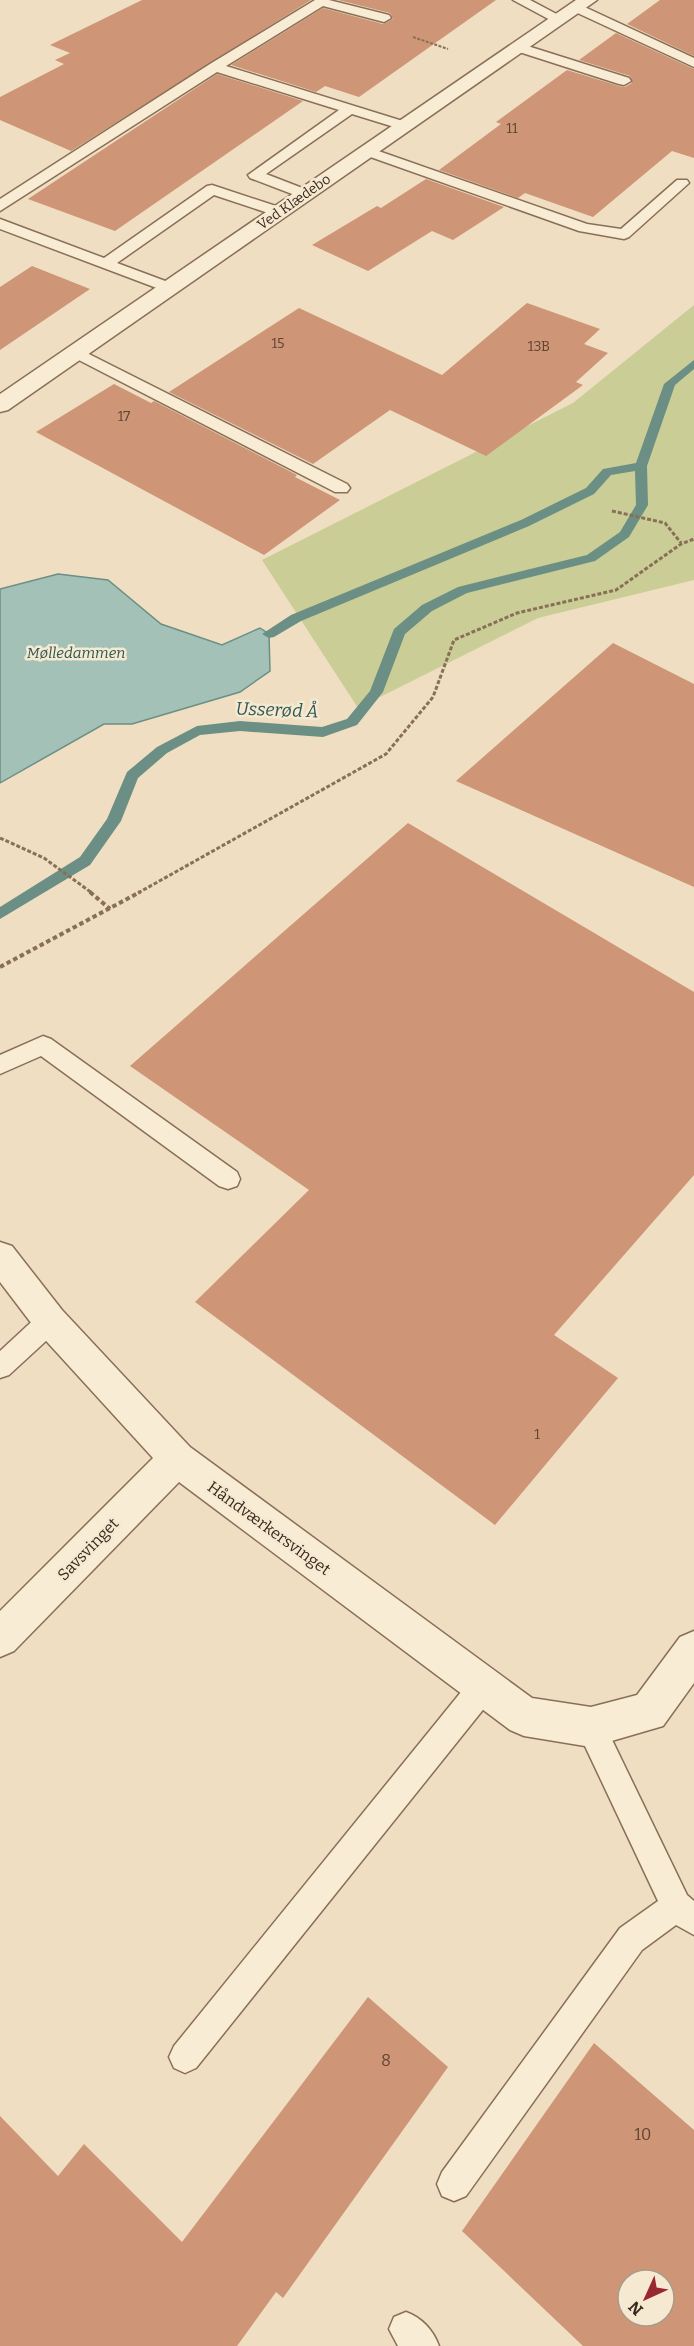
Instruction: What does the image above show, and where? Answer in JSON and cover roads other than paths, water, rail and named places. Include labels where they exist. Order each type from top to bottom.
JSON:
[{"type":"street","name":"Ved Klædebo","points":[[0,405],[582,3]]},
{"type":"street","name":"Håndværkersvinget","points":[[0,1256],[50,1321],[177,1459],[524,1716],[591,1727]]},
{"type":"street","name":"Savsvinget","points":[[0,1638],[177,1459]]},
{"type":"street","points":[[591,1727],[649,1712],[694,1650]]},
{"type":"lane","points":[[520,0],[559,19]]},
{"type":"lane","points":[[0,207],[321,2],[384,18]]},
{"type":"lane","points":[[582,3],[694,63]]},
{"type":"lane","points":[[518,46],[624,81]]},
{"type":"lane","points":[[215,68],[404,126]]},
{"type":"lane","points":[[305,194],[255,175],[349,110]]},
{"type":"lane","points":[[367,151],[584,228],[624,234],[682,183]]},
{"type":"lane","points":[[106,263],[212,189],[280,212]]},
{"type":"lane","points":[[0,224],[170,288]]},
{"type":"lane","points":[[77,352],[341,488]]},
{"type":"lane","points":[[0,1065],[43,1045],[228,1179]]},
{"type":"lane","points":[[0,1367],[50,1321]]},
{"type":"lane","points":[[185,2057],[484,1686]]},
{"type":"lane","points":[[454,2184],[631,1939],[685,1913],[591,1727]]},
{"type":"water","name":"Mølledammen","points":[[58,574],[108,580],[161,624],[222,645],[260,628],[269,634],[270,671],[240,692],[132,724],[104,724],[0,783],[0,589]]},
{"type":"waterway","name":"Usserød Å","points":[[641,466],[670,384],[694,363]]},
{"type":"waterway","name":"Usserød Å","points":[[0,914],[85,861],[114,821],[132,775],[162,750],[197,731],[240,726],[323,732],[352,722],[376,692],[399,632],[427,608],[463,590],[591,558],[625,534],[642,505],[641,466]]},
{"type":"waterway","points":[[269,634],[296,618],[525,523],[590,491],[607,472],[641,466]]}]
